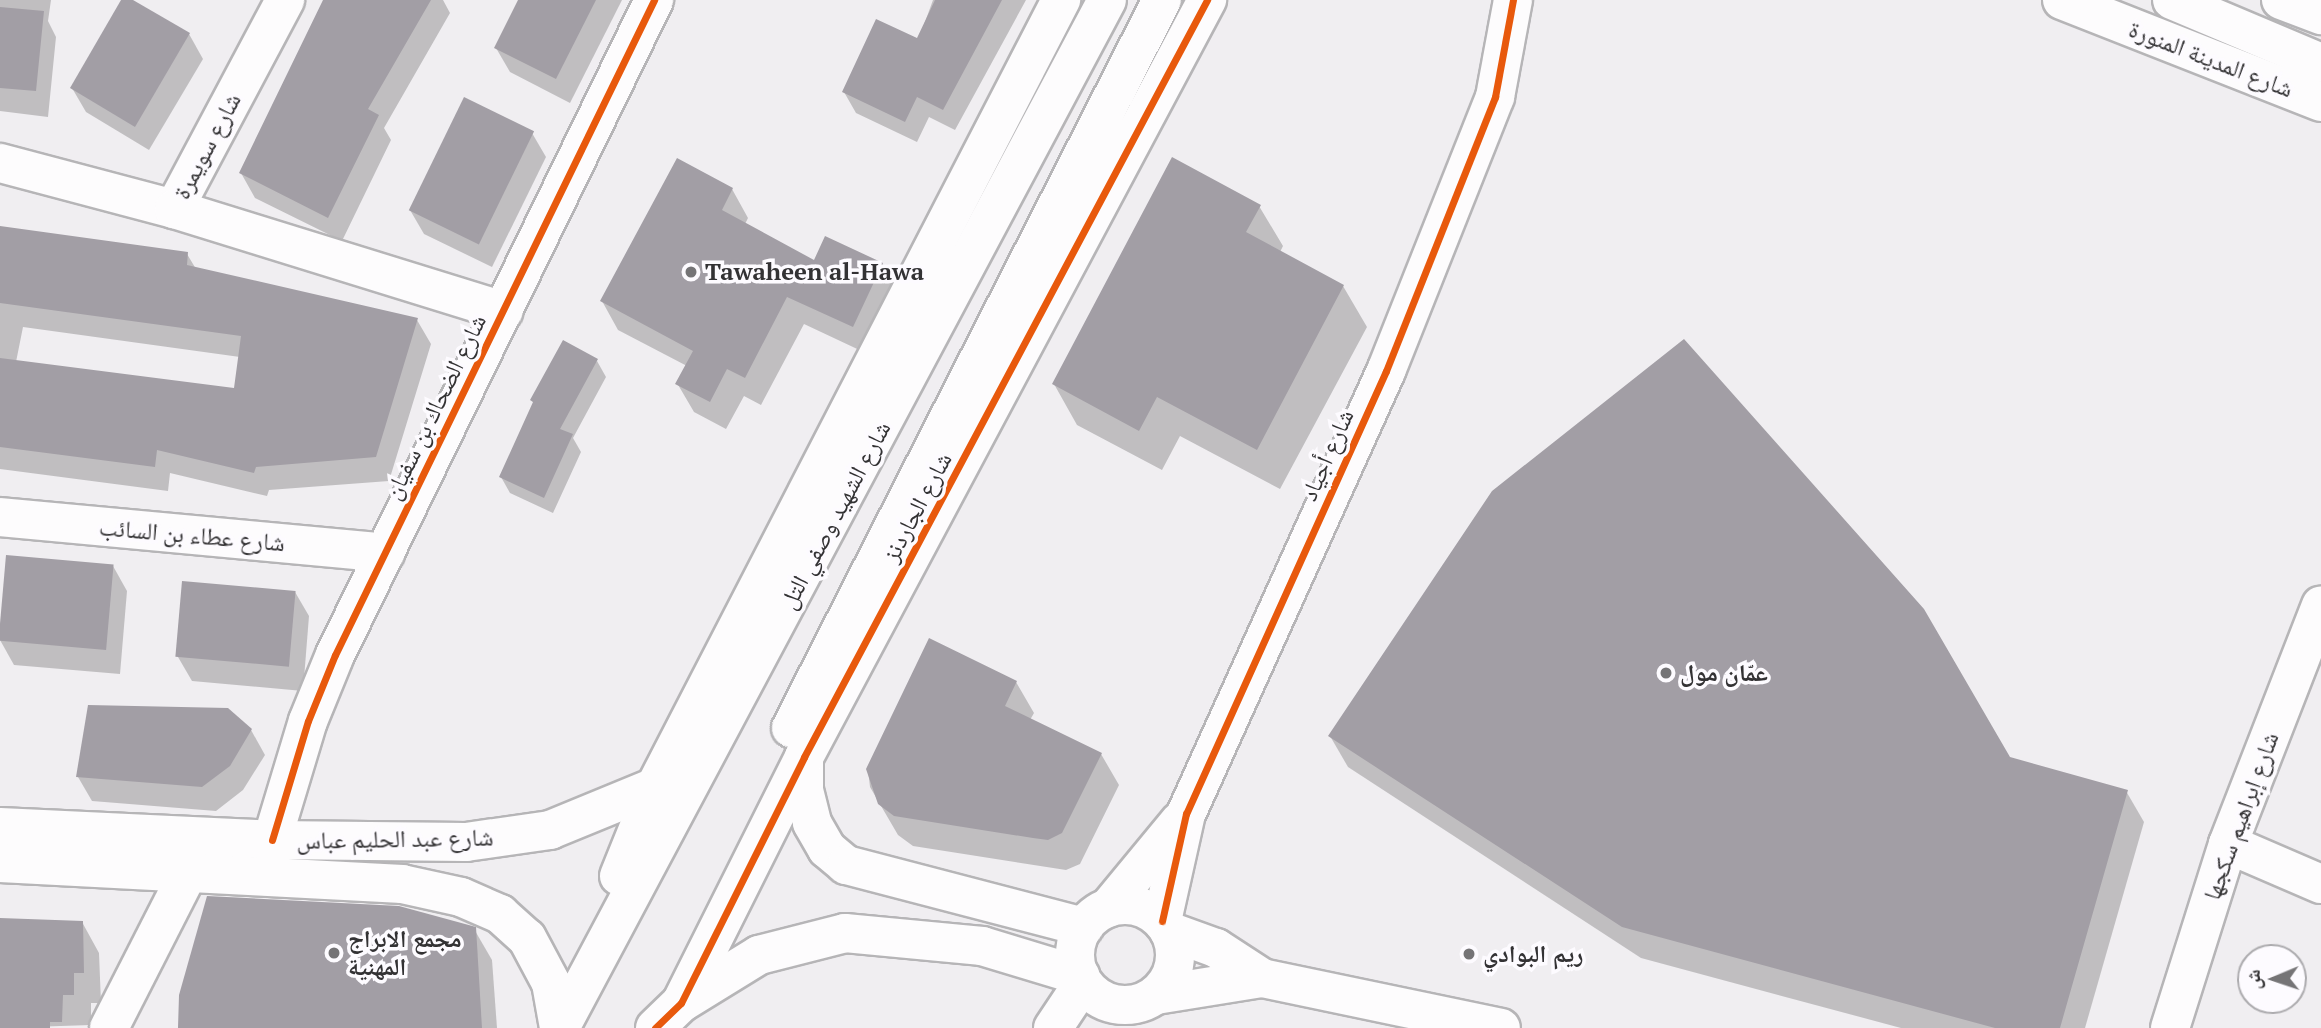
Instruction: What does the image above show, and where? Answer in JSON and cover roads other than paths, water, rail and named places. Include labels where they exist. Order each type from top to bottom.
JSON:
[{"type":"street","name":"شارع سويمرة","points":[[0,163],[174,209],[285,0]]},
{"type":"street","name":"شارع الضحاك بن سفيان","points":[[272,840],[308,721],[385,553],[654,0]]},
{"type":"street","points":[[586,983],[614,886],[655,787],[1061,0]]},
{"type":"street","name":"شارع الشهيد وصفي التل","points":[[560,1028],[1107,0]]},
{"type":"street","points":[[640,1028],[1162,0]]},
{"type":"street","name":"شارع الجاردنز","points":[[668,1015],[1207,0]]},
{"type":"street","name":"شارع أجياد","points":[[1166,926],[1186,814],[1422,288],[1495,97],[1513,0]]},
{"type":"street","name":"شارع المدينة المنورة","points":[[2062,0],[2321,102]]},
{"type":"street","name":"شارع المدينة المنورة","points":[[2172,0],[2321,63]]},
{"type":"street","points":[[2281,0],[2321,15]]},
{"type":"street","points":[[174,209],[504,311]]},
{"type":"street","name":"شارع عطاء بن السائب","points":[[0,517],[385,553]]},
{"type":"street","name":"شارع إبراهيم سكجها","points":[[2170,1028],[2228,844],[2321,606]]},
{"type":"street","points":[[804,757],[804,790],[812,823],[827,849],[846,865],[1096,918],[1134,906],[1166,926],[1216,948],[1262,978]]},
{"type":"street","name":"شارع عبد الحليم عباس","points":[[0,827],[272,840],[466,842],[516,836],[587,818],[655,787]]},
{"type":"street","name":"شارع أجياد","points":[[1096,918],[1186,814]]},
{"type":"street","points":[[2228,844],[2321,884]]},
{"type":"street","name":"شارع عبد الحليم عباس","points":[[0,863],[187,875],[402,884],[484,905],[514,926],[539,955],[551,983],[560,1028]]},
{"type":"street","points":[[109,1028],[187,875]]},
{"type":"street","points":[[1096,918],[1076,951],[1082,979],[1093,993],[1119,1005],[1138,1004],[1156,995],[1262,978],[1501,1028]]},
{"type":"street","points":[[1156,995],[1174,965],[1166,926]]},
{"type":"street","points":[[668,1015],[759,955],[845,933],[891,934],[982,946],[1082,979]]},
{"type":"street","points":[[1053,1028],[1082,979]]},
{"type":"street","points":[[1086,1028],[1119,1005]]},
{"type":"place","name":"Tawaheen al-Hawa","points":[[691,272]]},
{"type":"place","name":"عمّان مول","points":[[1666,673]]},
{"type":"place","name":"مجمع الابراج المهنية","points":[[334,953]]},
{"type":"place","name":"ريم البوادي","points":[[1469,954]]}]
